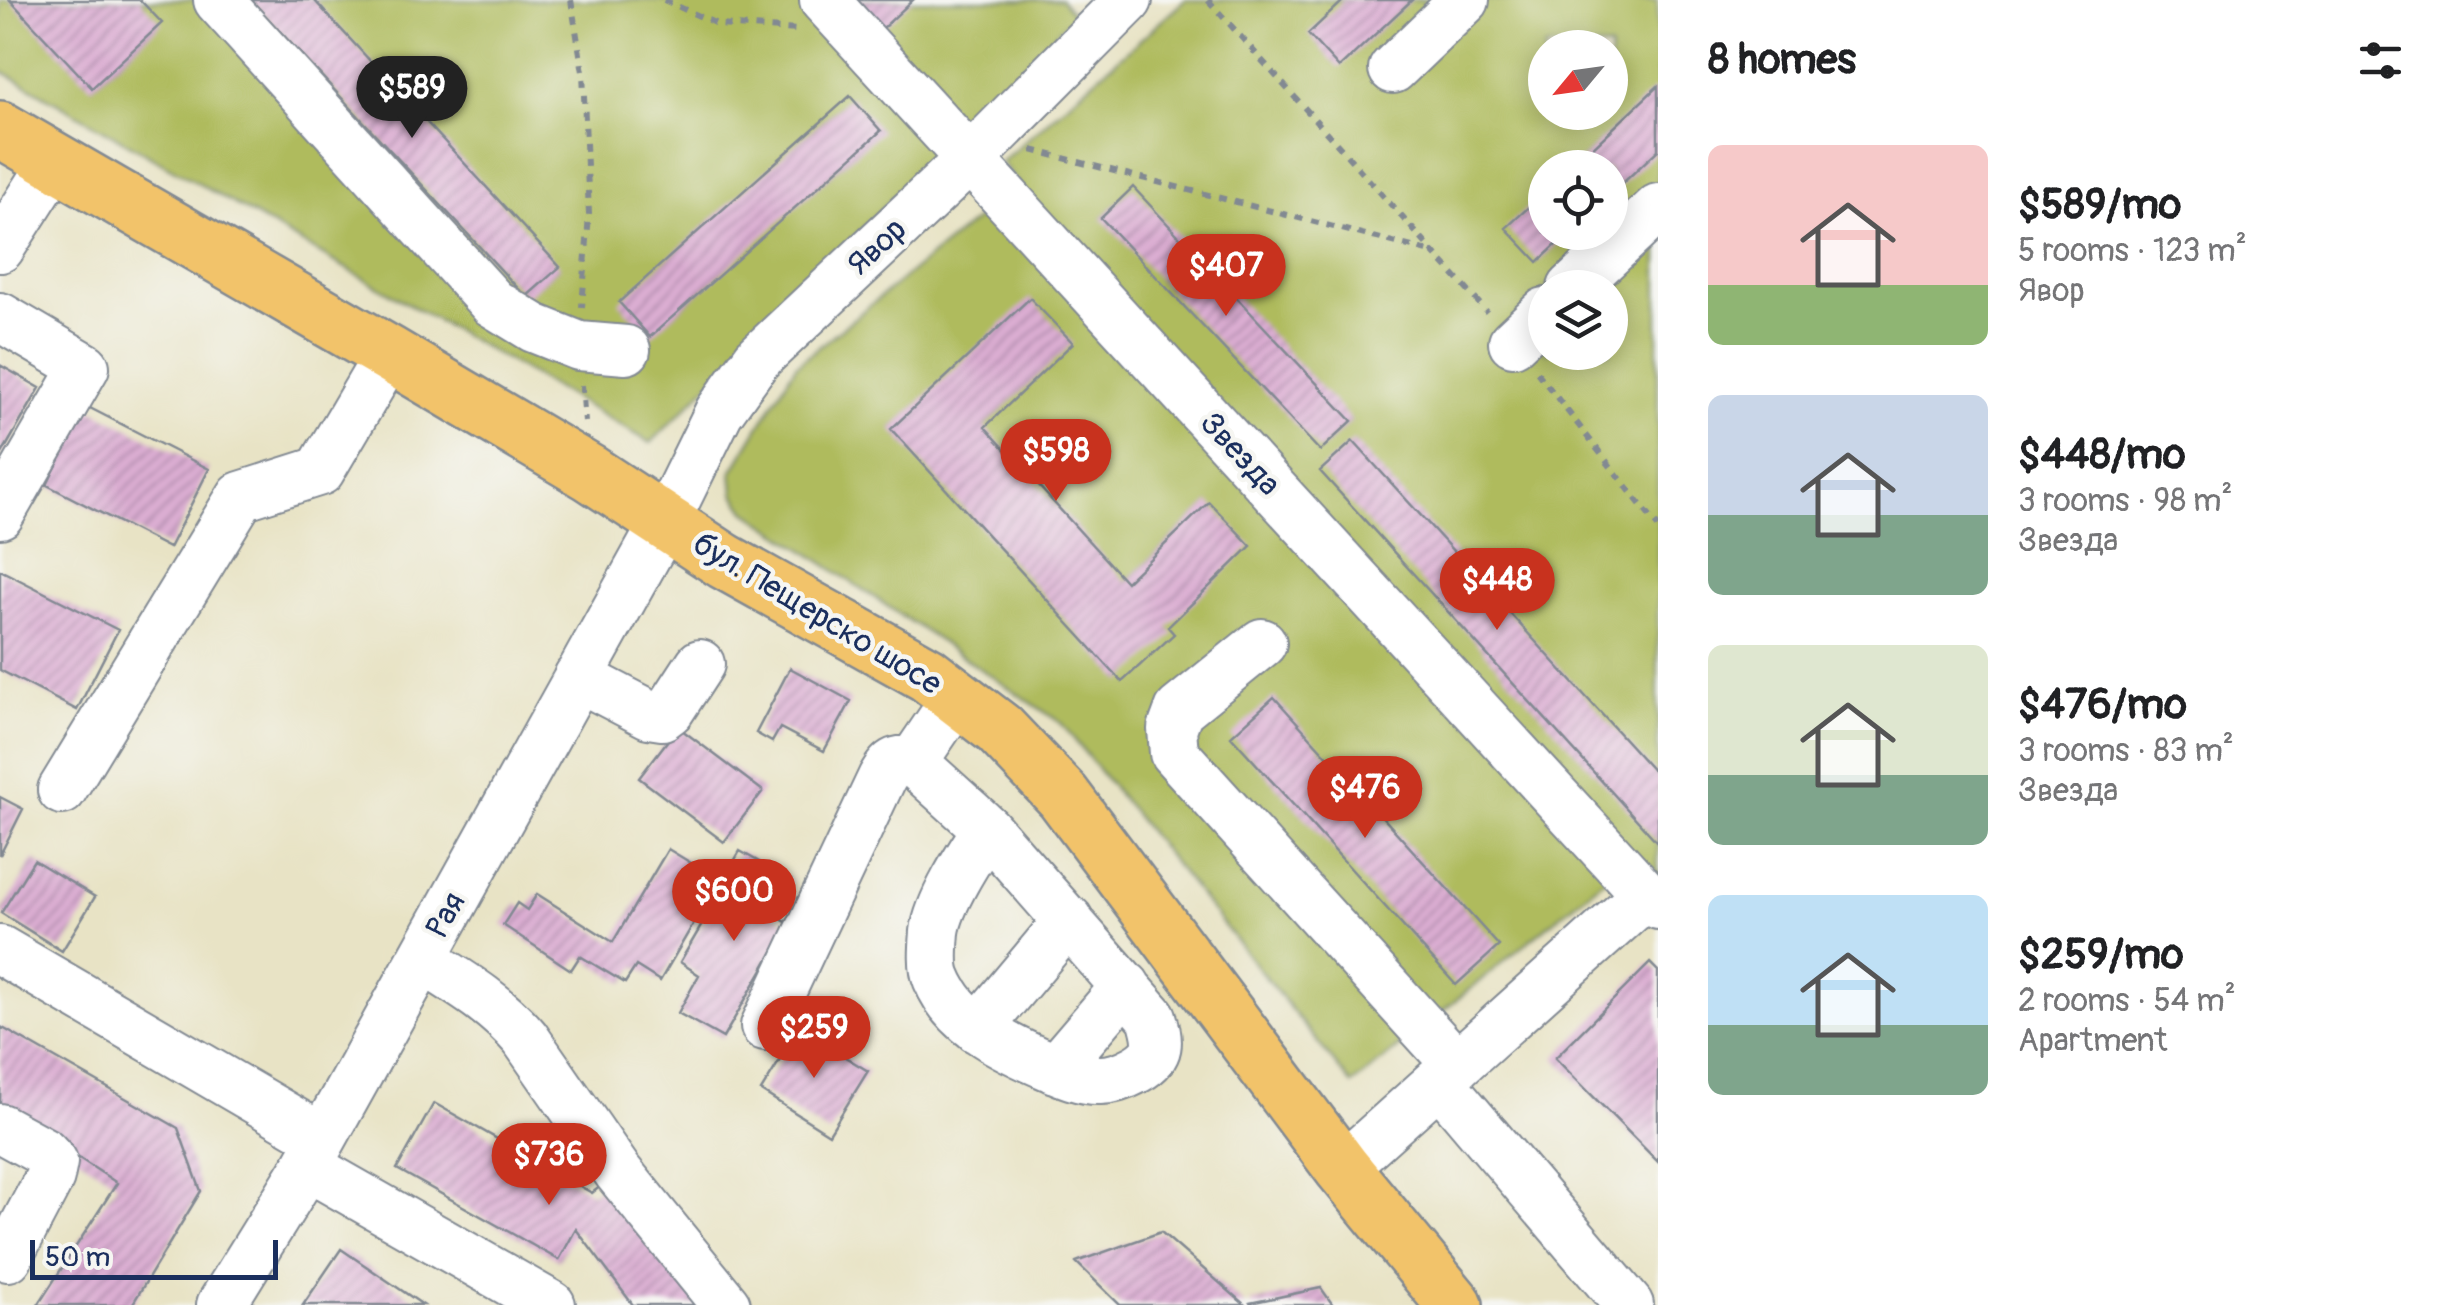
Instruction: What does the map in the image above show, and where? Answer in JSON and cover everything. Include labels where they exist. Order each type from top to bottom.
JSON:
[{"type":"main road","name":"бул. Пещерско шосе","points":[[0,128],[590,473],[740,570],[927,674],[999,729],[1064,796],[1342,1168],[1454,1305]]},
{"type":"street","points":[[218,0],[492,304],[534,328],[579,346],[626,350]]},
{"type":"street","points":[[1393,69],[1464,0]]},
{"type":"street","name":"Явор","points":[[665,522],[719,412],[758,358],[980,150],[1125,1]]},
{"type":"street","name":"Звезда","points":[[839,17],[980,150],[1652,900]]},
{"type":"street","points":[[3,234],[56,160]]},
{"type":"street","points":[[1593,270],[1655,218]]},
{"type":"street","points":[[0,318],[85,367],[0,514]]},
{"type":"street","points":[[62,790],[241,496],[320,471],[389,354]]},
{"type":"street","name":"Рая","points":[[221,1305],[315,1152],[665,522]]},
{"type":"street","points":[[1262,643],[1179,710],[1172,729],[1174,754],[1448,1073],[1629,1305]]},
{"type":"street","points":[[578,676],[649,714],[662,716],[700,664]]},
{"type":"street","points":[[913,762],[957,697]]},
{"type":"street","points":[[766,1026],[882,778],[890,765],[902,760],[913,762],[987,829],[1152,1017],[1158,1038],[1156,1053],[1144,1065],[1126,1076],[1084,1079],[1004,1046],[955,1008],[936,976],[935,928],[987,829]]},
{"type":"street","points":[[1342,1168],[1652,900]]},
{"type":"street","points":[[978,1029],[1069,920]]},
{"type":"street","points":[[422,959],[493,1004],[510,1021],[618,1172],[726,1305]]},
{"type":"street","points":[[5,964],[315,1152],[552,1305]]},
{"type":"street","points":[[1056,1069],[1126,986]]},
{"type":"street","points":[[0,1128],[44,1152],[53,1162],[50,1177],[8,1257]]},
{"type":"path","points":[[571,0],[583,72],[589,214],[579,346],[590,473]]},
{"type":"path","points":[[664,0],[719,25],[839,17]]},
{"type":"path","points":[[1208,0],[1433,252],[1528,326]]},
{"type":"path","points":[[980,150],[1433,252]]},
{"type":"path","points":[[1557,370],[1658,528]]},
{"type":"green space","points":[[0,0],[1061,0],[1074,15],[651,443],[0,70]]},
{"type":"green space","points":[[1185,0],[1658,0],[1658,924],[1611,874],[1352,1085],[1061,723],[746,511],[734,493],[732,472],[796,365],[1019,185],[1001,162]]},
{"type":"building","points":[[10,0],[140,0],[162,23],[92,88]]},
{"type":"building","points":[[251,0],[314,0],[560,267],[526,297]]},
{"type":"building","points":[[854,0],[913,0],[882,29]]},
{"type":"building","points":[[1344,0],[1412,0],[1339,68],[1308,34]]},
{"type":"building","points":[[1658,86],[1658,150],[1628,178],[1628,150],[1590,150],[1611,130],[1628,130],[1628,114]]},
{"type":"building","points":[[850,96],[881,131],[650,337],[619,302]]},
{"type":"building","points":[[1133,187],[1352,421],[1320,451],[1101,218]]},
{"type":"building","points":[[1528,208],[1528,250],[1551,250],[1538,262],[1506,228]]},
{"type":"building","points":[[1030,298],[1073,343],[985,427],[1126,582],[1209,502],[1251,546],[1168,627],[1174,634],[1122,682],[891,429]]},
{"type":"building","points":[[0,365],[40,388],[0,457]]},
{"type":"building","points":[[86,406],[209,469],[169,548],[47,485]]},
{"type":"building","points":[[1353,441],[1658,776],[1658,843],[1320,471]]},
{"type":"building","points":[[0,570],[118,630],[77,710],[0,670]]},
{"type":"building","points":[[790,668],[851,701],[824,751],[780,728],[772,742],[756,733]]},
{"type":"building","points":[[1274,697],[1499,946],[1456,985],[1231,736]]},
{"type":"building","points":[[678,727],[763,791],[724,842],[639,778]]},
{"type":"building","points":[[0,797],[23,809],[0,855]]},
{"type":"building","points":[[668,849],[719,880],[660,981],[636,966],[625,983],[580,956],[571,970],[503,925],[517,903],[527,910],[537,894],[613,942]]},
{"type":"building","points":[[740,851],[791,880],[772,913],[789,924],[723,1038],[678,1013],[699,975],[680,962],[723,889],[720,886]]},
{"type":"building","points":[[34,860],[95,897],[62,951],[1,913]]},
{"type":"building","points":[[1650,963],[1658,971],[1658,1162],[1555,1058]]},
{"type":"building","points":[[1,1027],[178,1128],[201,1191],[132,1305],[38,1305],[117,1183],[0,1106]]},
{"type":"building","points":[[799,1029],[868,1071],[829,1134],[761,1091]]},
{"type":"building","points":[[434,1103],[592,1193],[615,1175],[713,1305],[633,1305],[576,1229],[559,1260],[397,1169]]},
{"type":"building","points":[[1161,1232],[1245,1305],[1120,1305],[1076,1262]]},
{"type":"building","points":[[341,1249],[423,1305],[303,1305]]},
{"type":"building","points":[[1321,1288],[1333,1305],[1250,1303]]}]
